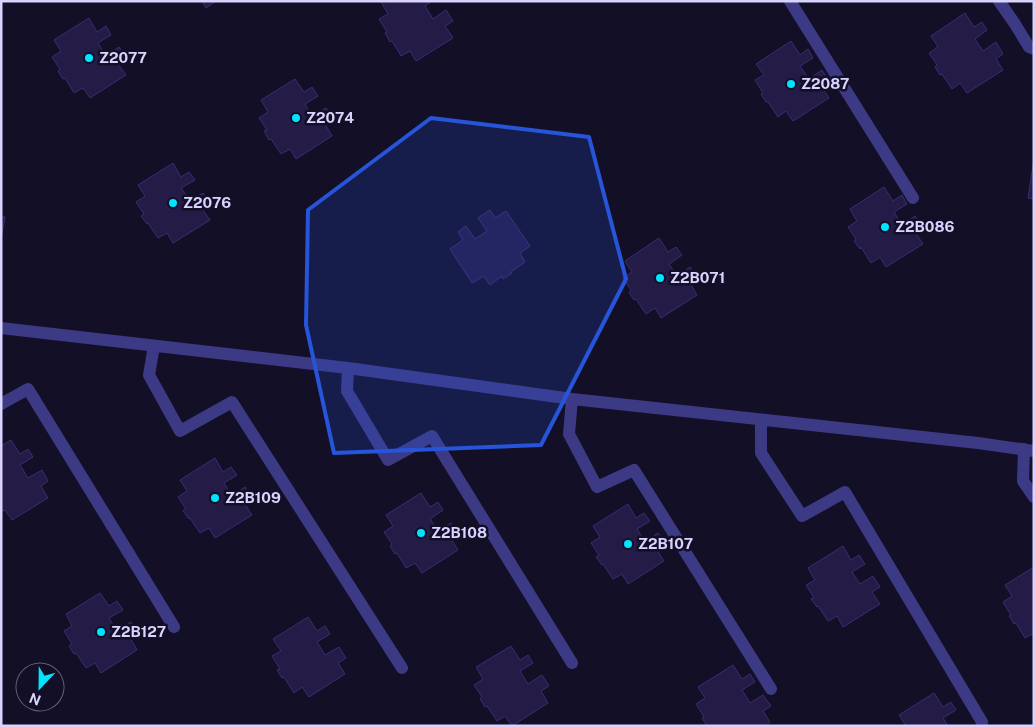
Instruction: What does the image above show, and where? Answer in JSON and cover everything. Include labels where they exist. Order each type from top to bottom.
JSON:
[{"type":"street","points":[[790,1],[913,198]]},
{"type":"street","points":[[999,1],[1029,47],[1034,49]]},
{"type":"street","points":[[1,328],[348,368],[572,399],[1029,450],[1023,481],[1034,497]]},
{"type":"street","points":[[154,346],[149,375],[180,430],[232,402],[402,668]]},
{"type":"street","points":[[348,368],[347,390],[388,460],[432,436],[572,663]]},
{"type":"street","points":[[1,404],[28,389],[174,627]]},
{"type":"street","points":[[572,399],[569,434],[597,487],[634,470],[771,688]]},
{"type":"street","points":[[761,420],[761,453],[802,516],[844,492],[982,722]]},
{"type":"highlighted area","points":[[431,118],[589,137],[626,279],[541,445],[334,453],[306,325],[308,210]]},
{"type":"building","points":[[202,1],[216,1],[206,8]]},
{"type":"building","points":[[432,1],[425,6],[433,19],[446,10],[453,21],[445,26],[453,38],[416,61],[410,51],[401,56],[392,41],[390,42],[385,33],[387,32],[379,19],[388,14],[381,2]]},
{"type":"building","points":[[965,13],[974,27],[982,22],[987,30],[975,39],[983,51],[996,42],[1003,54],[996,59],[1003,70],[967,93],[960,83],[952,89],[942,74],[940,75],[935,67],[937,65],[929,53],[938,47],[931,36]]},
{"type":"building","name":"Z2077","points":[[89,18],[97,32],[106,26],[111,35],[98,43],[106,56],[119,47],[127,59],[118,64],[126,75],[90,98],[83,88],[74,93],[65,78],[63,79],[58,71],[60,69],[52,57],[61,51],[54,40]]},
{"type":"building","name":"Z2087","points":[[791,41],[800,55],[808,49],[813,58],[800,66],[809,79],[822,70],[829,81],[821,86],[829,98],[793,121],[786,111],[778,117],[761,94],[763,93],[755,80],[764,75],[756,64]]},
{"type":"building","name":"Z2074","points":[[295,79],[304,92],[312,87],[318,96],[305,104],[312,117],[326,108],[333,119],[325,124],[332,136],[296,159],[290,149],[281,154],[271,139],[269,140],[264,131],[267,130],[259,118],[268,112],[261,100]]},
{"type":"building","points":[[1034,159],[1034,199],[1028,198]]},
{"type":"building","name":"Z2076","points":[[173,163],[181,177],[189,172],[195,180],[181,188],[190,201],[203,193],[210,204],[202,209],[210,220],[173,243],[167,233],[158,238],[141,216],[144,214],[136,202],[145,196],[138,185]]},
{"type":"building","name":"Z2B086","points":[[884,187],[893,201],[902,195],[907,204],[894,212],[902,225],[915,216],[923,227],[915,232],[923,244],[886,267],[880,257],[871,263],[861,247],[860,249],[854,241],[856,239],[848,227],[857,221],[850,209]]},
{"type":"building","points":[[490,210],[495,218],[506,211],[530,246],[520,253],[525,262],[503,279],[502,276],[490,285],[484,276],[472,283],[450,249],[463,240],[458,232],[466,226],[475,239],[487,231],[478,218]]},
{"type":"building","points":[[1,217],[5,217],[1,239]]},
{"type":"building","name":"Z2B071","points":[[659,238],[668,252],[676,247],[682,255],[669,264],[677,276],[690,267],[698,279],[690,283],[697,295],[661,318],[655,308],[646,314],[636,299],[634,300],[629,292],[631,290],[623,278],[632,272],[625,261]]},
{"type":"building","points":[[11,440],[20,454],[28,449],[33,457],[20,465],[28,478],[42,470],[48,481],[41,486],[48,498],[12,520],[5,510],[1,512],[1,446]]},
{"type":"building","name":"Z2B109","points":[[215,458],[223,472],[231,467],[237,475],[224,483],[232,496],[245,487],[252,498],[244,503],[252,515],[215,538],[209,528],[200,533],[183,511],[186,509],[178,497],[187,491],[180,480]]},
{"type":"building","name":"Z2B108","points":[[421,493],[430,507],[438,502],[443,510],[430,519],[438,531],[451,523],[458,534],[451,539],[458,550],[422,573],[415,563],[406,568],[397,553],[395,554],[390,546],[392,544],[384,532],[393,526],[386,515]]},
{"type":"building","name":"Z2B107","points":[[628,504],[636,518],[644,513],[650,521],[637,529],[645,542],[658,533],[665,545],[657,550],[664,561],[628,584],[622,574],[613,579],[596,557],[599,555],[591,543],[600,537],[593,526]]},
{"type":"building","points":[[843,546],[851,560],[859,555],[865,564],[852,572],[860,584],[873,576],[880,587],[872,592],[880,604],[843,627],[837,616],[828,621],[811,599],[814,598],[806,585],[815,580],[808,568]]},
{"type":"building","points":[[1034,567],[1034,633],[1025,638],[1016,623],[1014,624],[1009,616],[1011,615],[1003,602],[1012,596],[1005,585]]},
{"type":"building","name":"Z2B127","points":[[100,593],[109,606],[117,601],[123,610],[109,618],[117,631],[131,622],[138,633],[130,638],[137,650],[101,673],[95,663],[86,668],[69,646],[72,644],[64,631],[72,626],[66,614]]},
{"type":"building","points":[[308,617],[317,631],[325,626],[330,634],[317,642],[325,655],[339,647],[346,658],[338,663],[345,674],[309,697],[302,687],[294,693],[277,670],[280,669],[272,656],[281,651],[273,639]]},
{"type":"building","points":[[511,646],[520,660],[528,655],[533,663],[520,671],[528,684],[542,675],[549,686],[541,691],[548,703],[512,726],[505,716],[497,721],[487,706],[485,707],[480,699],[482,697],[474,685],[483,679],[476,667]]},
{"type":"building","points":[[733,665],[742,679],[750,674],[755,682],[742,690],[750,703],[763,695],[771,706],[763,711],[770,722],[765,726],[707,726],[702,718],[704,717],[696,704],[705,698],[698,687]]},
{"type":"building","points":[[934,693],[943,707],[951,702],[956,710],[943,718],[948,726],[906,726],[899,715]]},
{"type":"place","name":"Z2077","points":[[89,58]]},
{"type":"place","name":"Z2087","points":[[791,84]]},
{"type":"place","name":"Z2074","points":[[296,118]]},
{"type":"place","name":"Z2076","points":[[173,203]]},
{"type":"place","name":"Z2B086","points":[[885,227]]},
{"type":"place","name":"Z2B071","points":[[660,278]]},
{"type":"place","name":"Z2B109","points":[[215,498]]},
{"type":"place","name":"Z2B108","points":[[421,533]]},
{"type":"place","name":"Z2B107","points":[[628,544]]},
{"type":"place","name":"Z2B127","points":[[101,632]]}]
